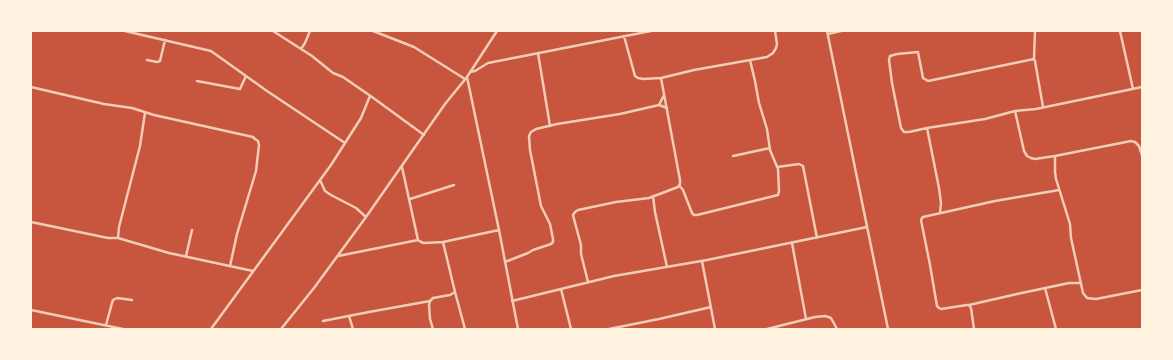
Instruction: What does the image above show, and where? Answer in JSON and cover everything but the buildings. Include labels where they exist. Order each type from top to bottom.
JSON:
[{"type":"street","points":[[125,31],[211,51],[345,143]]},
{"type":"street","points":[[273,31],[312,56],[333,73],[343,77],[424,135]]},
{"type":"street","points":[[301,49],[310,31]]},
{"type":"street","points":[[373,31],[414,47],[466,78],[499,230],[518,329]]},
{"type":"street","points":[[282,329],[366,217],[445,104],[466,78],[497,31]]},
{"type":"street","points":[[470,72],[475,71],[488,63],[651,31]]},
{"type":"street","points":[[624,36],[635,76],[643,79],[661,78],[767,56],[773,53],[776,48],[777,44],[775,31]]},
{"type":"street","points":[[841,31],[827,32],[888,329]]},
{"type":"street","points":[[1035,31],[1034,59],[1043,107]]},
{"type":"street","points":[[1120,31],[1133,89]]},
{"type":"street","points":[[147,60],[157,62],[160,61],[164,40]]},
{"type":"street","points":[[1034,59],[928,81],[923,78],[918,52],[890,56],[889,60],[892,83],[901,128],[904,132],[909,132],[985,119],[1015,111],[1043,107],[1142,87]]},
{"type":"street","points":[[538,53],[550,126]]},
{"type":"street","points":[[679,185],[683,190],[694,215],[778,195],[779,175],[770,148],[768,129],[759,103],[750,60]]},
{"type":"street","points":[[197,81],[240,89],[246,76]]},
{"type":"street","points":[[588,282],[581,245],[573,215],[575,212],[578,210],[616,202],[653,196],[678,187],[679,185],[680,180],[661,78]]},
{"type":"street","points":[[31,87],[104,104],[132,108],[253,137],[258,141],[259,145],[256,171],[237,234],[230,266]]},
{"type":"street","points":[[659,105],[664,95]]},
{"type":"street","points":[[210,329],[331,165],[361,118],[370,96]]},
{"type":"street","points":[[505,262],[553,242],[552,230],[541,206],[528,136],[531,132],[536,129],[550,126],[620,114],[659,105],[667,108]]},
{"type":"street","points":[[1015,111],[1024,151],[1027,156],[1031,158],[1035,159],[1055,156],[1131,141],[1135,142],[1139,146],[1142,155]]},
{"type":"street","points":[[118,238],[119,227],[140,146],[145,112]]},
{"type":"street","points":[[928,128],[939,188],[941,203],[940,213]]},
{"type":"street","points":[[733,156],[770,148]]},
{"type":"street","points":[[1055,156],[1055,172],[1070,224],[1071,238],[1083,292],[1087,298],[1091,300],[1142,290]]},
{"type":"street","points":[[777,167],[799,164],[803,166],[817,238]]},
{"type":"street","points":[[402,167],[418,240]]},
{"type":"street","points":[[320,180],[325,191],[356,208],[366,217]]},
{"type":"street","points":[[410,199],[454,185]]},
{"type":"street","points":[[1059,190],[995,201],[923,217],[921,220],[937,306],[941,309],[969,305],[1069,283],[1080,283]]},
{"type":"street","points":[[653,196],[667,267]]},
{"type":"street","points":[[31,222],[108,238],[118,238],[132,243],[253,271]]},
{"type":"street","points":[[512,301],[625,273],[702,261],[817,238],[867,226]]},
{"type":"street","points":[[186,256],[192,230]]},
{"type":"street","points":[[337,256],[418,240],[424,243],[443,242],[499,230]]},
{"type":"street","points":[[443,242],[465,329]]},
{"type":"street","points":[[792,243],[806,319]]},
{"type":"street","points":[[702,261],[715,329]]},
{"type":"street","points":[[1045,288],[1056,329]]},
{"type":"street","points":[[561,289],[571,329]]},
{"type":"street","points":[[323,321],[430,301],[433,298],[450,295],[456,292]]},
{"type":"street","points":[[106,326],[114,300],[117,298],[132,300]]},
{"type":"street","points":[[430,301],[430,319],[433,329]]},
{"type":"street","points":[[969,305],[971,308],[974,329]]},
{"type":"street","points":[[609,329],[711,307]]},
{"type":"street","points":[[31,310],[123,329]]},
{"type":"street","points":[[349,316],[353,329]]},
{"type":"street","points":[[767,329],[820,316],[829,317],[837,329]]}]
